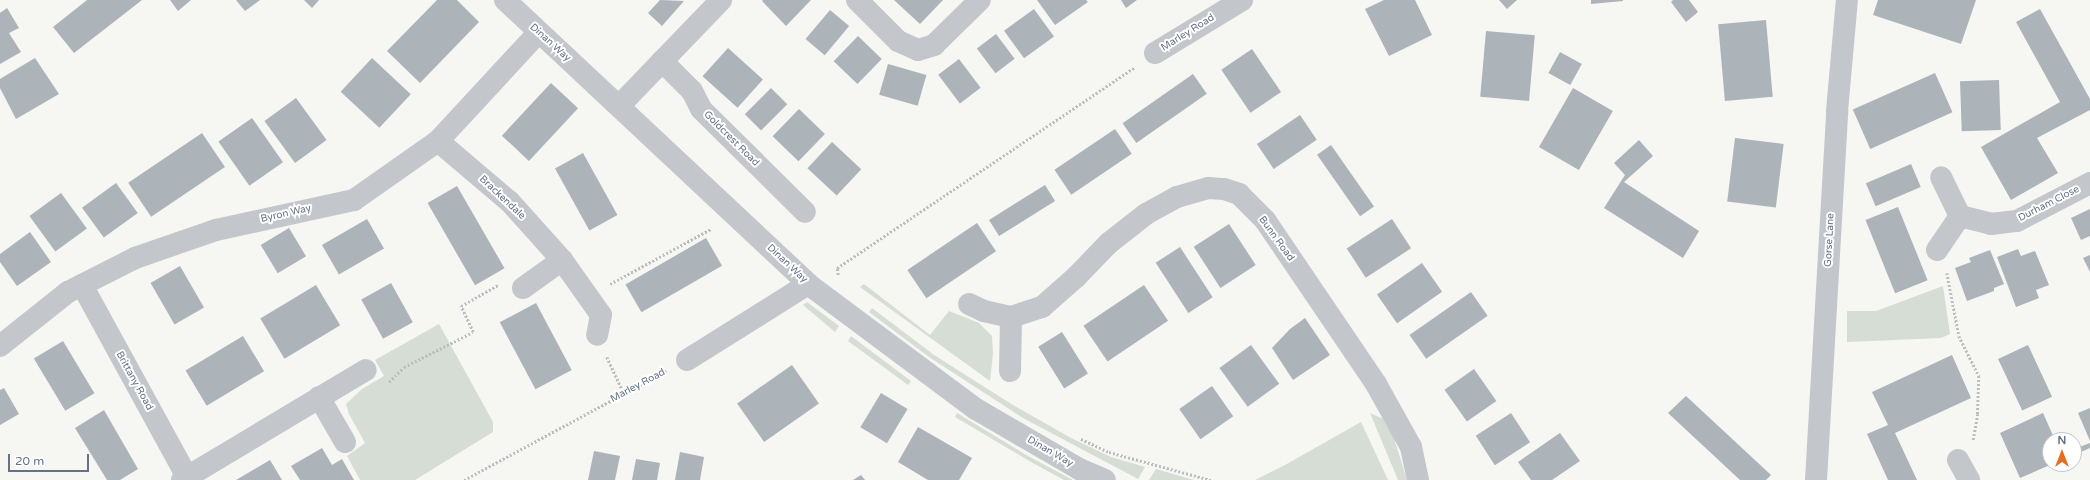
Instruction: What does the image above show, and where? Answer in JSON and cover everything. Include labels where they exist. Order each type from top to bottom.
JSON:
[{"type":"street","name":"Dinan Way","points":[[505,0],[538,33],[620,105],[808,284],[976,409],[1079,469],[1104,480]]},
{"type":"street","points":[[620,105],[721,0]]},
{"type":"street","points":[[857,0],[898,41],[918,50],[934,46],[980,0]]},
{"type":"street","name":"Marley Road","points":[[1155,53],[1242,0]]},
{"type":"street","name":"Gorse Lane","points":[[1816,480],[1837,111],[1848,0]]},
{"type":"street","name":"Byron Way","points":[[0,346],[68,292],[135,258],[216,230],[354,200],[438,141],[538,33]]},
{"type":"street","name":"Goldcrest Road","points":[[662,61],[692,91],[701,109],[805,212]]},
{"type":"street","name":"Brackendale","points":[[438,141],[510,202],[562,260],[589,295],[601,315],[597,335]]},
{"type":"street","points":[[1937,250],[1960,216],[1941,177]]},
{"type":"street","name":"Durham Close","points":[[1960,216],[1991,224],[2017,221],[2090,183]]},
{"type":"street","name":"Bunn Road","points":[[969,304],[984,311],[1011,316],[1042,307],[1076,277],[1108,243],[1146,214],[1176,197],[1208,188],[1224,189],[1239,194],[1265,220],[1376,384],[1411,447],[1418,480]]},
{"type":"street","points":[[523,288],[562,260]]},
{"type":"street","points":[[687,360],[808,284]]},
{"type":"street","name":"Brittany Road","points":[[82,285],[184,478],[318,397],[366,370]]},
{"type":"street","points":[[1010,371],[1011,316]]},
{"type":"street","points":[[318,397],[345,442]]},
{"type":"path","points":[[844,279],[838,275],[837,268],[1155,53]]},
{"type":"path","points":[[589,295],[711,230]]},
{"type":"path","points":[[1946,270],[1959,336],[1979,376],[1976,435],[1963,468]]},
{"type":"path","points":[[386,383],[394,380],[404,367],[473,332],[461,306],[506,281],[513,294],[523,288]]},
{"type":"path","points":[[597,335],[624,393]]},
{"type":"path","name":"Marley Road","points":[[464,480],[687,360]]},
{"type":"path","points":[[1075,436],[1109,452],[1211,480]]},
{"type":"shaded area","points":[[864,284],[930,335],[949,311],[979,323],[992,336],[993,354],[990,381],[860,287]]},
{"type":"shaded area","points":[[1943,286],[1950,334],[1941,338],[1847,342],[1847,311],[1876,311]]},
{"type":"shaded area","points":[[807,302],[839,326],[835,332],[803,305]]},
{"type":"shaded area","points":[[872,308],[934,355],[1013,405],[1071,438],[1111,457],[1145,467],[1138,479],[1023,418],[929,357],[869,312]]},
{"type":"shaded area","points":[[439,324],[493,422],[493,432],[415,480],[360,480],[347,456],[365,443],[349,414],[346,404],[362,389],[384,376],[375,360]]},
{"type":"shaded area","points":[[851,336],[911,381],[908,385],[848,341]]},
{"type":"shaded area","points":[[957,413],[1028,456],[1073,480],[1064,480],[1031,462],[955,417]]},
{"type":"shaded area","points":[[1370,413],[1386,420],[1392,432],[1407,480],[1398,480]]},
{"type":"shaded area","points":[[1361,422],[1388,480],[1255,480],[1285,465]]},
{"type":"shaded area","points":[[1156,469],[1194,480],[1149,480]]},
{"type":"building","points":[[87,0],[142,0],[74,53],[53,27]]},
{"type":"building","points":[[170,0],[191,0],[178,11]]},
{"type":"building","points":[[236,0],[260,0],[245,11]]},
{"type":"building","points":[[304,0],[319,0],[312,8]]},
{"type":"building","points":[[437,0],[457,0],[479,22],[420,83],[387,51]]},
{"type":"building","points":[[660,0],[684,1],[662,26],[648,13]]},
{"type":"building","points":[[811,0],[786,26],[762,1]]},
{"type":"building","points":[[894,0],[943,0],[920,24]]},
{"type":"building","points":[[1037,0],[1086,0],[1088,2],[1055,25]]},
{"type":"building","points":[[1121,0],[1137,0],[1126,8]]},
{"type":"building","points":[[1384,0],[1415,0],[1432,35],[1389,56],[1365,9]]},
{"type":"building","points":[[1499,0],[1517,0],[1507,9]]},
{"type":"building","points":[[1591,0],[1623,0],[1623,1],[1591,4]]},
{"type":"building","points":[[1673,0],[1689,0],[1698,12],[1686,22],[1671,2]]},
{"type":"building","points":[[1878,0],[1976,0],[1961,44],[1873,15]]},
{"type":"building","points":[[7,8],[19,28],[9,33],[21,52],[0,64],[0,13]]},
{"type":"building","points":[[1034,9],[1054,37],[1024,58],[1004,31]]},
{"type":"building","points":[[2040,9],[2090,99],[2090,110],[2037,138],[2058,173],[2011,200],[1981,147],[2060,102],[2016,22]]},
{"type":"building","points":[[830,10],[849,26],[825,55],[806,39]]},
{"type":"building","points":[[1766,20],[1773,97],[1725,101],[1718,24]]},
{"type":"building","points":[[1486,31],[1535,35],[1529,101],[1480,97]]},
{"type":"building","points":[[996,34],[1015,59],[995,73],[977,48]]},
{"type":"building","points":[[858,36],[882,59],[857,84],[834,61]]},
{"type":"building","points":[[728,48],[763,79],[738,108],[703,76]]},
{"type":"building","points":[[1252,49],[1281,92],[1250,113],[1221,70]]},
{"type":"building","points":[[1560,52],[1582,64],[1570,85],[1548,73]]},
{"type":"building","points":[[35,58],[59,94],[16,119],[0,88],[0,79]]},
{"type":"building","points":[[372,58],[411,94],[379,128],[341,92]]},
{"type":"building","points":[[959,59],[981,88],[960,103],[938,75]]},
{"type":"building","points":[[888,64],[926,75],[918,106],[879,95]]},
{"type":"building","points":[[1935,73],[1952,112],[1870,149],[1853,110]]},
{"type":"building","points":[[1193,74],[1207,94],[1136,143],[1123,123]]},
{"type":"building","points":[[1999,80],[2001,130],[1962,131],[1960,81]]},
{"type":"building","points":[[551,83],[578,108],[529,161],[502,136]]},
{"type":"building","points":[[771,88],[787,104],[761,130],[745,114]]},
{"type":"building","points":[[1573,88],[1613,111],[1579,170],[1539,147]]},
{"type":"building","points":[[296,98],[327,140],[295,163],[264,121]]},
{"type":"building","points":[[799,109],[825,134],[798,161],[773,136]]},
{"type":"building","points":[[1300,115],[1317,140],[1274,169],[1257,144]]},
{"type":"building","points":[[252,118],[283,162],[249,186],[218,142]]},
{"type":"building","points":[[1115,129],[1132,154],[1071,195],[1054,170]]},
{"type":"building","points":[[202,133],[225,167],[151,217],[128,183]]},
{"type":"building","points":[[1735,138],[1784,144],[1776,207],[1727,202]]},
{"type":"building","points":[[1639,140],[1653,156],[1624,182],[1699,231],[1683,258],[1604,208],[1625,175],[1614,163]]},
{"type":"building","points":[[832,142],[861,169],[837,196],[807,168]]},
{"type":"building","points":[[1331,145],[1374,206],[1360,216],[1317,155]]},
{"type":"building","points":[[583,153],[617,215],[589,231],[555,169]]},
{"type":"building","points":[[1911,164],[1921,187],[1876,206],[1866,183]]},
{"type":"building","points":[[116,183],[138,213],[104,238],[82,208]]},
{"type":"building","points":[[1045,185],[1055,201],[999,236],[989,220]]},
{"type":"building","points":[[457,186],[504,268],[475,285],[428,203]]},
{"type":"building","points":[[61,193],[87,229],[55,252],[29,216]]},
{"type":"building","points":[[1898,207],[1928,280],[1895,293],[1866,220]]},
{"type":"building","points":[[2090,209],[2090,236],[2081,240],[2071,218]]},
{"type":"building","points":[[367,219],[384,248],[339,274],[322,245]]},
{"type":"building","points":[[1392,219],[1411,248],[1366,278],[1347,248]]},
{"type":"building","points":[[977,223],[996,251],[926,298],[907,270]]},
{"type":"building","points":[[1229,224],[1256,265],[1220,288],[1194,247]]},
{"type":"building","points":[[289,228],[306,256],[278,273],[261,245]]},
{"type":"building","points":[[30,232],[51,262],[17,286],[0,262],[0,254]]},
{"type":"building","points":[[706,238],[722,266],[641,312],[625,284]]},
{"type":"building","points":[[1180,247],[1213,297],[1188,313],[1156,263]]},
{"type":"building","points":[[2018,249],[2021,256],[2035,251],[2049,285],[2036,290],[2039,298],[2016,307],[1997,257]]},
{"type":"building","points":[[1990,250],[2004,284],[1994,288],[1994,291],[1967,301],[1955,268],[1971,262],[1969,258]]},
{"type":"building","points":[[2090,255],[2090,272],[2083,258]]},
{"type":"building","points":[[1422,263],[1442,292],[1397,323],[1377,295]]},
{"type":"building","points":[[180,266],[204,308],[175,325],[151,283]]},
{"type":"building","points":[[391,283],[413,322],[383,339],[361,299]]},
{"type":"building","points":[[316,285],[340,325],[284,359],[260,318]]},
{"type":"building","points":[[1144,285],[1168,321],[1108,361],[1083,326]]},
{"type":"building","points":[[1471,292],[1488,316],[1426,359],[1410,335]]},
{"type":"building","points":[[536,303],[572,370],[535,389],[500,322]]},
{"type":"building","points":[[1305,318],[1330,355],[1293,380],[1272,348],[1290,329]]},
{"type":"building","points":[[1062,332],[1088,374],[1064,388],[1038,347]]},
{"type":"building","points":[[243,336],[264,371],[207,406],[186,371]]},
{"type":"building","points":[[63,341],[94,393],[65,411],[34,359]]},
{"type":"building","points":[[1251,345],[1279,384],[1248,407],[1219,368]]},
{"type":"building","points":[[2028,345],[2052,397],[2022,411],[1998,359]]},
{"type":"building","points":[[1952,355],[1971,398],[1895,433],[1917,480],[1888,480],[1867,434],[1888,425],[1872,392]]},
{"type":"building","points":[[792,365],[819,404],[764,442],[737,403]]},
{"type":"building","points":[[1474,369],[1496,401],[1467,422],[1445,390]]},
{"type":"building","points":[[1212,386],[1233,416],[1200,439],[1179,409]]},
{"type":"building","points":[[4,388],[19,414],[0,425],[0,390]]},
{"type":"building","points":[[881,393],[908,409],[887,443],[860,427]]},
{"type":"building","points":[[1686,396],[1771,475],[1766,480],[1740,480],[1668,413]]},
{"type":"building","points":[[2090,408],[2090,441],[2078,413]]},
{"type":"building","points":[[104,410],[138,469],[120,480],[107,480],[75,428]]},
{"type":"building","points":[[1511,413],[1530,442],[1495,465],[1476,436]]},
{"type":"building","points":[[2043,413],[2051,432],[2042,432],[2042,468],[2020,478],[2000,433]]},
{"type":"building","points":[[918,427],[972,458],[959,480],[928,480],[898,462]]},
{"type":"building","points":[[1560,433],[1580,461],[1552,480],[1531,480],[1518,462]]},
{"type":"building","points":[[2090,443],[2090,448],[2082,452],[2082,446]]},
{"type":"building","points":[[322,448],[332,465],[342,459],[354,480],[300,480],[291,466]]},
{"type":"building","points":[[594,451],[620,456],[615,480],[588,480]]},
{"type":"building","points":[[680,452],[704,457],[700,480],[675,480]]},
{"type":"building","points":[[636,459],[660,463],[657,480],[632,480]]},
{"type":"building","points":[[270,460],[282,480],[236,480]]},
{"type":"building","points":[[861,475],[865,480],[853,480]]}]
